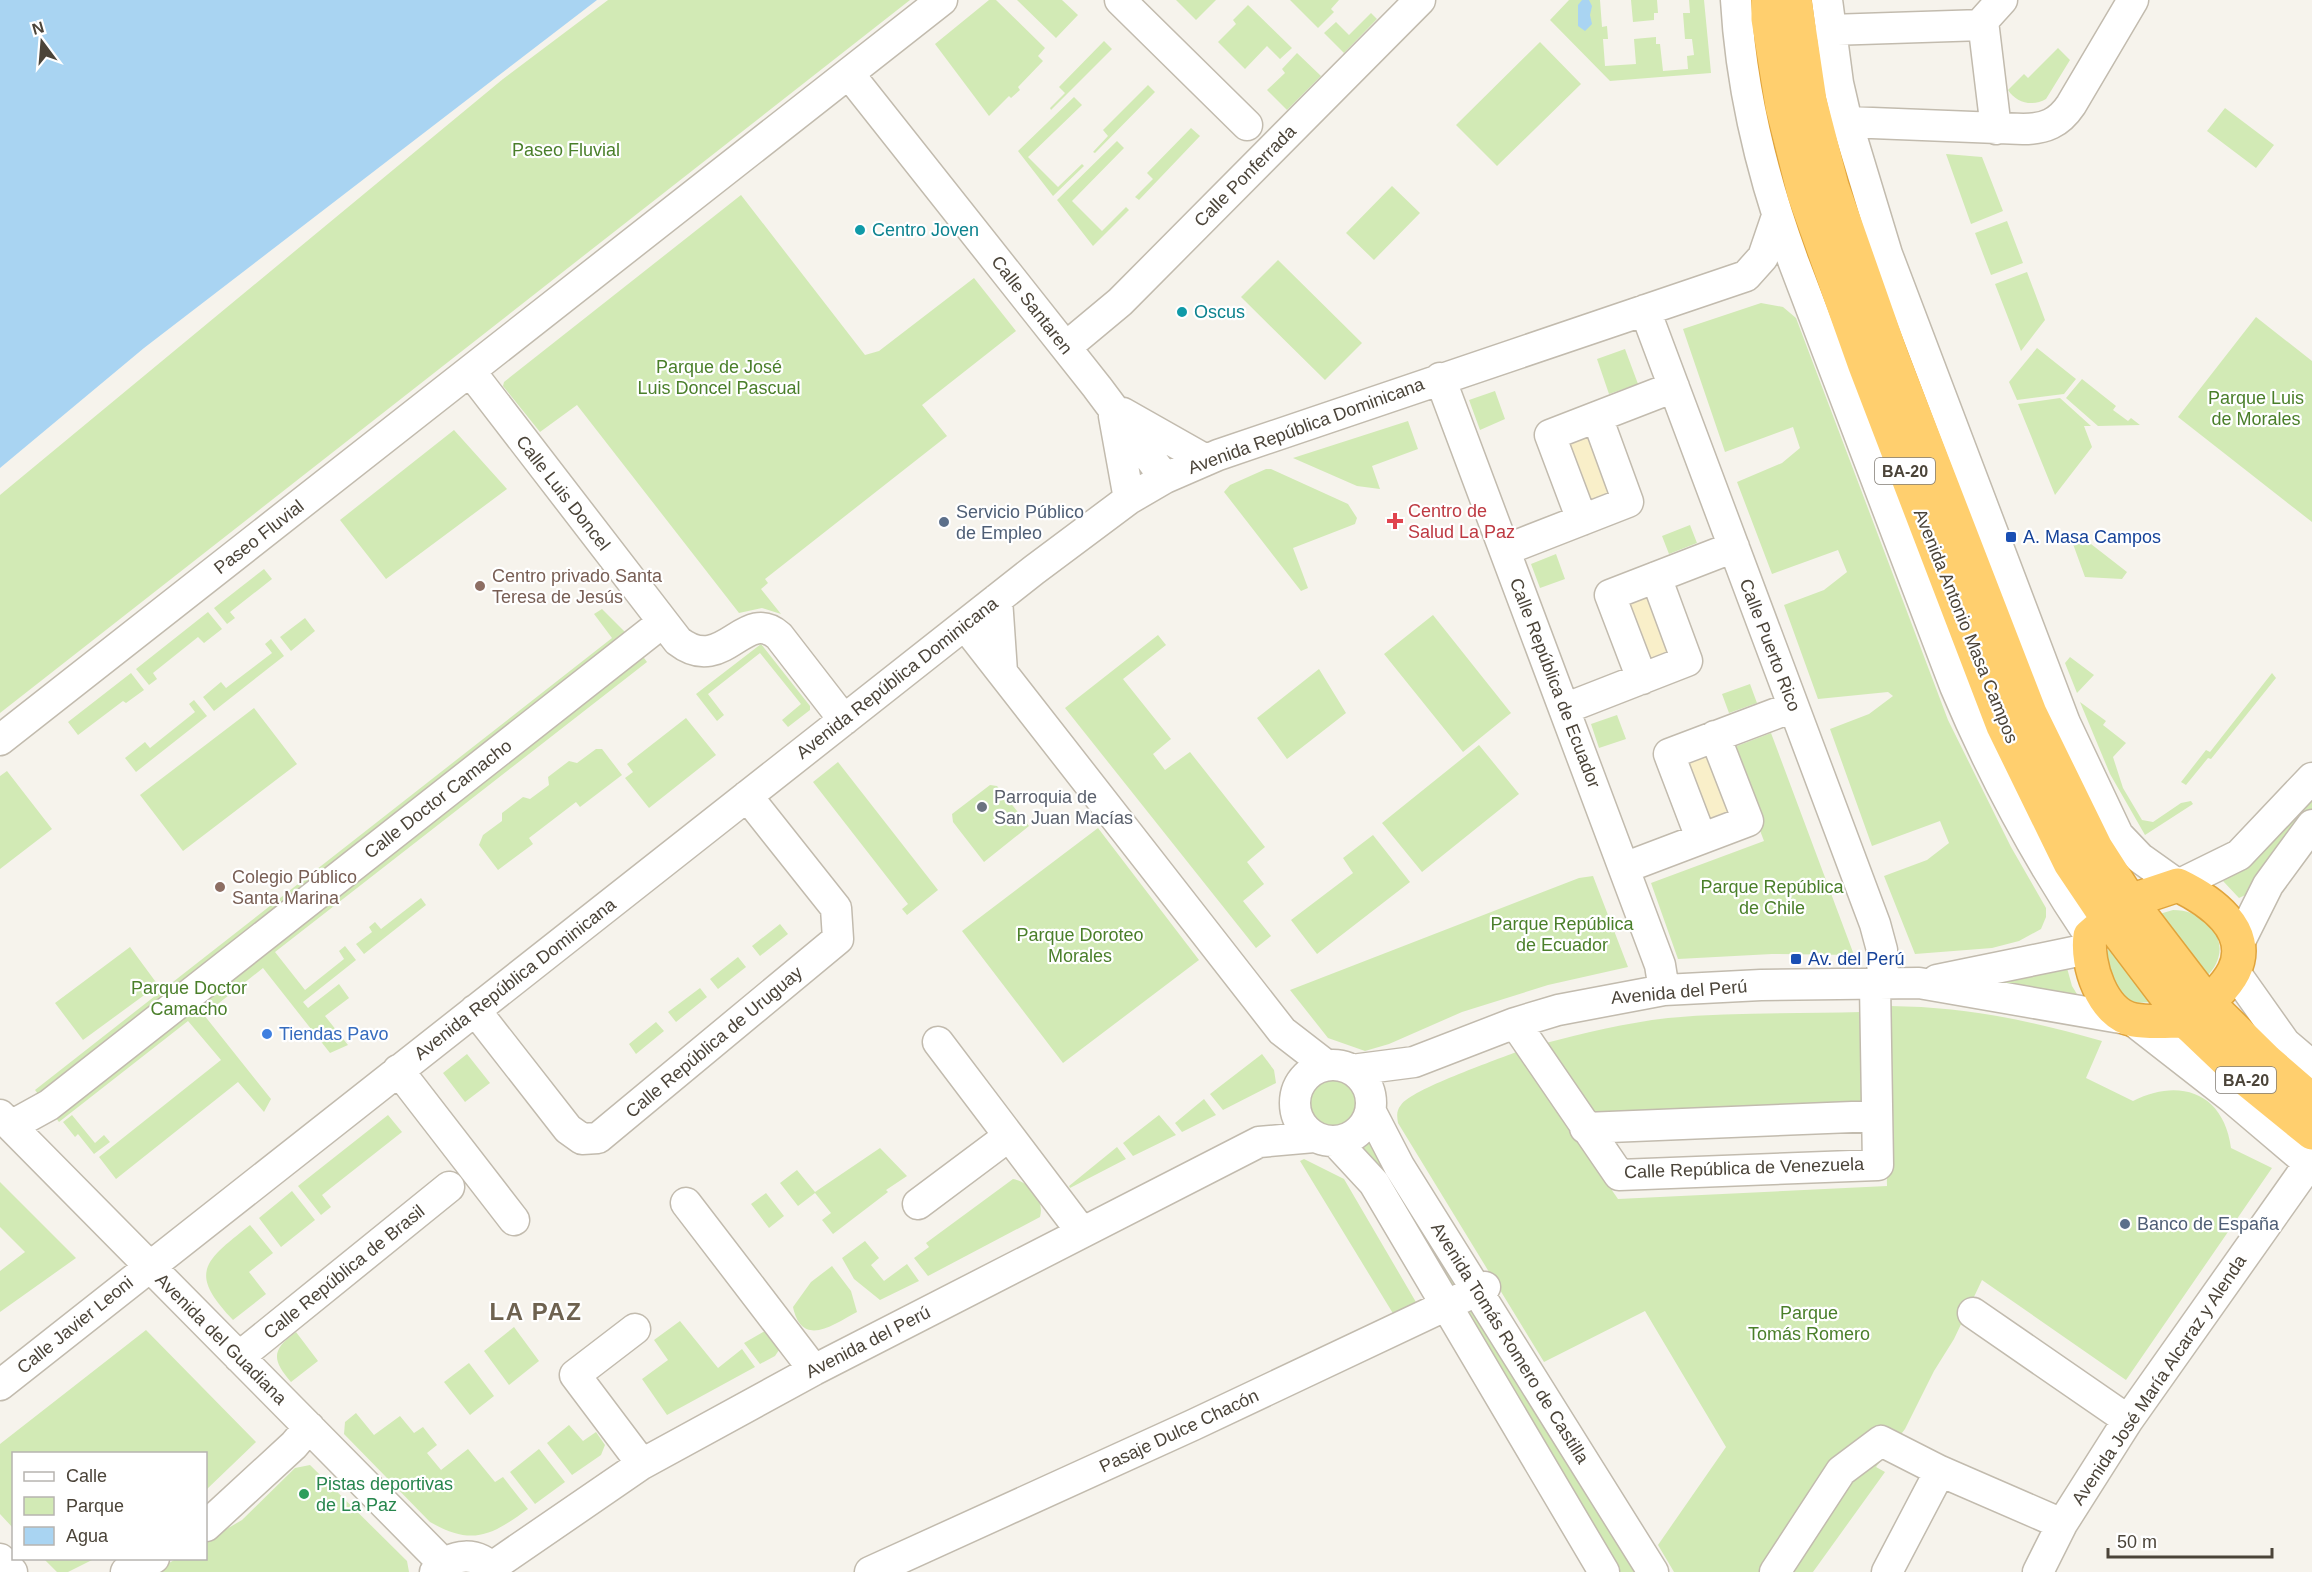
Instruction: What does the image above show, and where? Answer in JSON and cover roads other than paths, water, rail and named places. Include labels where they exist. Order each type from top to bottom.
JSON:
[{"type":"highway","name":"Avenida Antonio Masa Campos","points":[[1768,0],[1768,19],[1782,106],[1804,194],[1864,363],[2003,726],[2070,863],[2106,917],[2199,1021],[2311,1154]]},
{"type":"highway","name":"Avenida Antonio Masa Campos","points":[[1795,0],[1810,101],[1832,186],[1892,354],[2030,713],[2096,848],[2106,917]]},
{"type":"highway","points":[[2173,880],[2218,908],[2236,958],[2199,1021],[2132,1020],[2108,1004],[2094,979],[2106,917],[2173,880]]},
{"type":"highway","name":"Avenida Antonio Masa Campos","points":[[2199,1021],[2267,1061],[2312,1100]]},
{"type":"street","name":"Paseo Fluvial","points":[[0,740],[942,0]]},
{"type":"street","points":[[1120,0],[1247,125]]},
{"type":"street","name":"Avenida Antonio Masa Campos","points":[[1736,0],[1742,64],[1778,216],[1954,686],[1983,752],[2049,876],[2106,917]]},
{"type":"street","points":[[1827,0],[1830,30],[1847,122],[1887,254],[2065,723],[2118,835],[2140,858],[2173,880],[2239,855],[2312,778]]},
{"type":"street","points":[[1996,129],[1983,25],[1986,17],[2002,0]]},
{"type":"street","points":[[1847,122],[1996,129],[2038,129],[2052,124],[2063,117],[2133,0]]},
{"type":"street","name":"Calle Ponferrada","points":[[1066,347],[1120,302],[1404,5]]},
{"type":"street","points":[[1830,30],[1983,25]]},
{"type":"street","name":"Calle Santaren","points":[[849,74],[1112,407],[1129,499]]},
{"type":"street","points":[[1746,276],[1763,257],[1778,216]]},
{"type":"street","name":"Avenida República Dominicana","points":[[149,1266],[997,599],[1129,499],[1165,477],[1254,441],[1746,276],[1770,278],[1806,293]]},
{"type":"street","name":"Calle Puerto Rico","points":[[1645,310],[1875,924],[1882,950],[1879,984]]},
{"type":"street","name":"Calle Luis Doncel","points":[[470,371],[663,622],[683,644],[700,651],[721,648],[754,628],[774,632],[844,720]]},
{"type":"street","name":"Calle República de Ecuador","points":[[1440,378],[1660,965],[1664,990]]},
{"type":"street","points":[[1582,520],[1551,435],[1674,387]]},
{"type":"street","points":[[1112,407],[1206,460]]},
{"type":"street","points":[[1112,407],[1165,477]]},
{"type":"street","points":[[1504,550],[1628,502],[1597,417]]},
{"type":"street","points":[[1642,678],[1610,595],[1734,548]]},
{"type":"street","points":[[1564,709],[1687,661],[1656,577]]},
{"type":"street","points":[[997,599],[1002,672]]},
{"type":"street","name":"Calle Doctor Camacho","points":[[6,1121],[49,1105],[663,622]]},
{"type":"street","points":[[965,625],[1282,1031],[1369,1088],[1372,1106],[1366,1123],[1358,1132],[1325,1139],[1299,1120],[1297,1092],[1282,1031]]},
{"type":"street","points":[[1701,838],[1669,754],[1793,707]]},
{"type":"street","points":[[1624,868],[1748,821],[1715,736]]},
{"type":"street","name":"Calle República de Uruguay","points":[[475,1010],[568,1130],[582,1139],[598,1138],[838,939],[836,908],[747,796]]},
{"type":"street","points":[[2312,825],[2268,885],[2236,958],[2285,1043],[2312,1066]]},
{"type":"street","name":"Avenida del Perú","points":[[1920,983],[2106,917]]},
{"type":"street","name":"Avenida del Perú","points":[[1339,1068],[1414,1062],[1515,1023],[1596,1000],[1664,990],[1761,985],[1920,983],[2132,1020]]},
{"type":"street","name":"Calle República de Venezuela","points":[[1515,1023],[1618,1175],[1878,1165],[1879,984]]},
{"type":"street","points":[[2132,1020],[2232,1098],[2311,1154]]},
{"type":"street","points":[[2158,1040],[2190,1044],[2199,1021]]},
{"type":"street","points":[[938,1042],[1081,1231]]},
{"type":"street","name":"Avenida del Perú","points":[[1372,1106],[1414,1062]]},
{"type":"street","points":[[1297,1092],[1315,1070],[1339,1068]]},
{"type":"street","points":[[398,1070],[514,1220]]},
{"type":"street","name":"Avenida del Perú","points":[[1259,1142],[1297,1092]]},
{"type":"street","name":"Avenida Tomás Romero de Castilla","points":[[1372,1106],[1399,1166],[1481,1289],[1653,1572]]},
{"type":"street","points":[[1585,1128],[1877,1116]]},
{"type":"street","name":"Avenida del Guadiana","points":[[6,1121],[309,1427],[439,1568]]},
{"type":"street","points":[[918,1204],[1009,1136]]},
{"type":"street","name":"Avenida del Perú","points":[[494,1570],[642,1464],[814,1370],[1081,1231],[1259,1142],[1325,1139]]},
{"type":"street","name":"Avenida Tomás Romero de Castilla","points":[[1325,1139],[1374,1183],[1604,1572]]},
{"type":"street","name":"Avenida José María Alcaraz y Alenda","points":[[2038,1572],[2062,1524],[2128,1420],[2311,1154]]},
{"type":"street","name":"Calle República de Brasil","points":[[239,1357],[449,1187]]},
{"type":"street","points":[[686,1203],[814,1370]]},
{"type":"street","name":"Calle Javier Leoni","points":[[0,1385],[149,1266]]},
{"type":"street","name":"Pasaje Dulce Chacón","points":[[870,1572],[1193,1425],[1481,1289]]},
{"type":"street","points":[[1973,1313],[2128,1420]]},
{"type":"street","points":[[635,1329],[575,1375],[642,1464]]},
{"type":"street","points":[[207,1526],[271,1467],[309,1427]]},
{"type":"street","points":[[1775,1572],[1841,1471],[1881,1442],[1940,1471],[2062,1524]]},
{"type":"street","points":[[1887,1572],[1940,1471]]},
{"type":"street","points":[[439,1568],[463,1556],[484,1561],[494,1570]]},
{"type":"street","points":[[0,1559],[12,1572]]},
{"type":"street","points":[[126,1572],[150,1560]]},
{"type":"water","points":[[0,0],[597,0],[144,348],[0,468]]},
{"type":"water","points":[[1582,0],[1589,0],[1592,6],[1590,15],[1592,24],[1585,31],[1578,26],[1578,5]]},
{"type":"place","name":"Centro Joven","points":[[860,230]]},
{"type":"place","name":"Oscus","points":[[1182,312]]},
{"type":"place","name":"Centro de Salud La Paz","points":[[1395,521]]},
{"type":"place","name":"Servicio Público de Empleo","points":[[944,522]]},
{"type":"place","name":"A. Masa Campos","points":[[2011,537]]},
{"type":"place","name":"Centro privado Santa Teresa de Jesús","points":[[480,586]]},
{"type":"place","name":"Parroquia de San Juan Macías","points":[[982,807]]},
{"type":"place","name":"Colegio Público Santa Marina","points":[[220,887]]},
{"type":"place","name":"Av. del Perú","points":[[1796,959]]},
{"type":"place","name":"Tiendas Pavo","points":[[267,1034]]},
{"type":"place","name":"Banco de España","points":[[2125,1224]]},
{"type":"place","name":"Pistas deportivas de La Paz","points":[[304,1494]]},
{"type":"district","name":"LA PAZ","points":[[536,1311]]},
{"type":"park label","name":"Parque de José Luis Doncel Pascual","points":[[719,377]]},
{"type":"park label","name":"Parque Luis de Morales","points":[[2256,408]]},
{"type":"park label","name":"Parque República de Chile","points":[[1772,897]]},
{"type":"park label","name":"Parque República de Ecuador","points":[[1562,934]]},
{"type":"park label","name":"Parque Doroteo Morales","points":[[1080,945]]},
{"type":"park label","name":"Parque Doctor Camacho","points":[[189,998]]},
{"type":"park label","name":"Parque Tomás Romero","points":[[1809,1323]]}]
